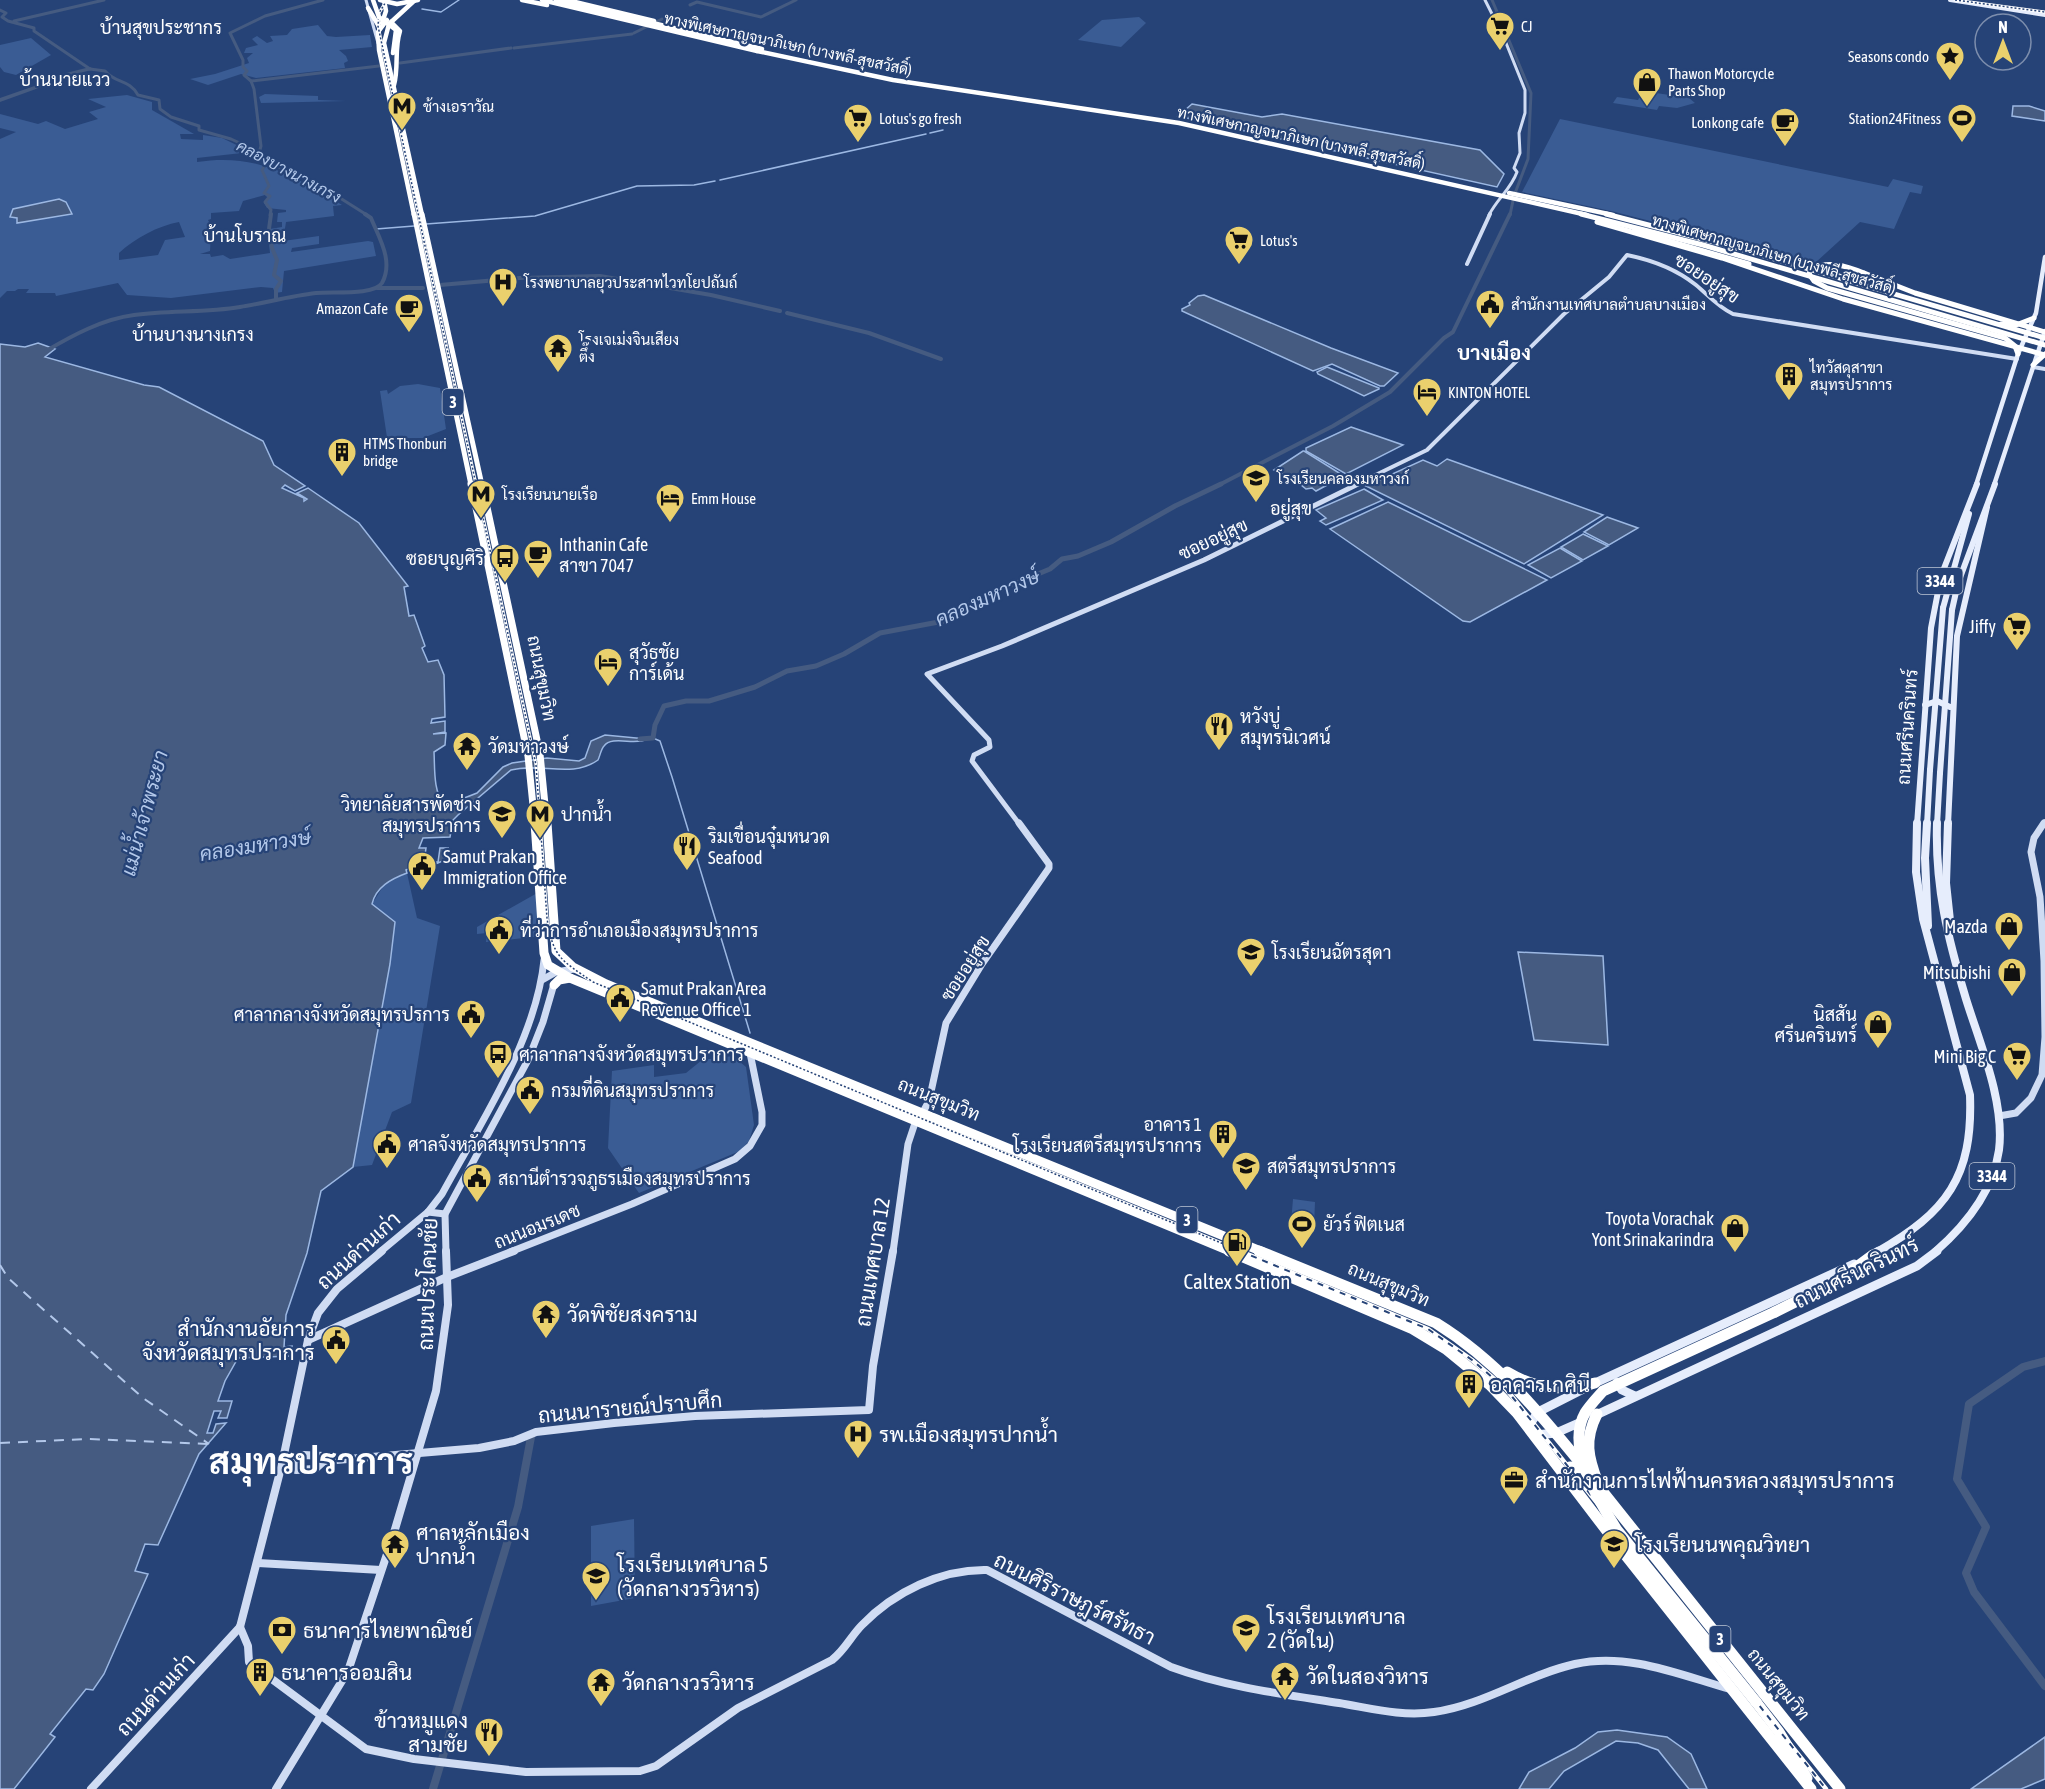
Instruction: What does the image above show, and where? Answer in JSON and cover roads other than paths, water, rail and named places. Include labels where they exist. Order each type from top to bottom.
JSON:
[{"type":"highway","points":[[373,0],[379,17],[396,30],[392,90]]},
{"type":"highway","points":[[378,29],[385,15],[382,0],[397,4],[418,0]]},
{"type":"highway","points":[[378,29],[394,12],[410,0]]},
{"type":"highway","points":[[368,8],[378,29],[385,32],[392,21],[418,0]]},
{"type":"highway","points":[[522,0],[683,32]]},
{"type":"highway","points":[[534,0],[598,16]]},
{"type":"highway","name":"ทางพิเศษกาญจนาภิเษก (บางพลี-สุขสวัสดิ์)","points":[[542,0],[851,72],[1222,132],[1483,190],[1671,236],[2045,342]]},
{"type":"highway","name":"ทางพิเศษกาญจนาภิเษก (บางพลี-สุขสวัสดิ์)","points":[[556,0],[683,32],[874,73],[1225,129],[1575,207],[1685,236],[2045,342]]},
{"type":"highway","points":[[567,0],[584,3]]},
{"type":"highway","points":[[572,0],[683,32]]},
{"type":"highway","points":[[368,8],[385,15]]},
{"type":"highway","points":[[392,21],[400,31],[396,44],[397,74],[392,90]]},
{"type":"highway","name":"ถนนสุขุมวิท","points":[[378,29],[378,43],[392,90]]},
{"type":"highway","name":"ถนนสุขุมวิท","points":[[385,32],[384,43],[392,90],[467,468],[525,740],[532,789],[544,953],[548,965],[556,972],[570,978],[694,1024],[1436,1323],[1463,1340],[1494,1364],[1556,1433],[1840,1789]]},
{"type":"highway","points":[[1483,190],[1722,258],[1824,294],[2045,354],[2033,366]]},
{"type":"highway","points":[[1575,207],[1781,259],[2001,324],[2016,325],[2034,318]]},
{"type":"highway","name":"ถนนสุขุมวิท","points":[[417,213],[479,470],[536,739],[544,789],[556,951],[575,969],[694,1024],[750,1053],[920,1116],[1396,1320],[1458,1356],[1499,1393],[1532,1431],[1566,1479],[1811,1789]]},
{"type":"highway","points":[[1628,230],[1726,256],[1798,282],[1893,305]]},
{"type":"highway","points":[[1737,248],[2045,342]]},
{"type":"highway","points":[[2017,357],[2015,346],[2005,338],[1827,288],[1814,281],[1809,274],[1811,269],[1824,265],[1844,266],[1922,295],[2045,332]]},
{"type":"highway","points":[[467,468],[479,470]]},
{"type":"highway","points":[[469,477],[479,470]]},
{"type":"highway","points":[[506,653],[518,650]]},
{"type":"highway","points":[[554,985],[559,980],[570,978]]},
{"type":"highway","points":[[1811,1789],[1790,1749],[1756,1702],[1612,1522],[1589,1482],[1580,1455],[1579,1434],[1588,1406],[1603,1391],[1839,1280],[1873,1255]]},
{"type":"highway","points":[[1478,1374],[1484,1378],[1494,1376],[1496,1370],[1494,1364]]},
{"type":"highway","points":[[1494,1364],[1519,1380],[1544,1389],[1570,1389],[1595,1383]]},
{"type":"highway","points":[[1597,1414],[1586,1444],[1587,1455],[1600,1489]]},
{"type":"highway","points":[[1566,1479],[1570,1467],[1584,1468]]},
{"type":"main road","points":[[1950,0],[2045,14]]},
{"type":"main road","points":[[1966,0],[2045,14]]},
{"type":"main road","name":"ถนนศรีนครินทร์","points":[[1934,958],[1926,893],[1926,842],[1943,608],[1965,533],[1971,502],[2017,357],[2034,318],[2045,257]]},
{"type":"main road","name":"ถนนศรีนครินทร์","points":[[1971,502],[1952,543],[1939,584],[1930,628],[1916,859],[1921,910],[1970,1095],[1972,1121],[1969,1146],[1959,1179],[1936,1212],[1905,1237],[1873,1255],[1621,1370],[1538,1412],[1532,1431],[1556,1433],[1917,1266],[1936,1252],[1966,1223],[1990,1182],[1998,1153],[1999,1116],[1941,908],[1936,848],[1940,773],[1952,610],[1968,554],[1988,507],[2045,332]]},
{"type":"main road","name":"ถนนศรีนครินทร์","points":[[1956,962],[1946,884],[1955,671],[1962,603],[1982,538],[1988,507]]},
{"type":"main road","points":[[1928,665],[1940,675],[1949,675],[1955,671]]},
{"type":"main road","points":[[1925,705],[1933,701],[1942,702],[1953,711]]},
{"type":"main road","points":[[1621,1370],[1617,1378],[1619,1386],[1626,1393],[1635,1396]]},
{"type":"street","points":[[366,0],[368,8]]},
{"type":"street","points":[[1467,264],[1495,203],[1514,183],[1517,172],[1514,168],[1520,153],[1519,134],[1525,113],[1525,90],[1504,38],[1485,0]]},
{"type":"street","name":"ซอยอยู่สุข","points":[[920,1116],[929,1101],[946,1023],[960,997],[1049,864],[972,761],[974,755],[990,747],[989,740],[927,674],[1002,646],[1204,560],[1427,450],[1501,380],[1564,314],[1609,277],[1627,255],[1673,268],[1697,285],[1720,307],[1733,314],[2017,357]]},
{"type":"street","points":[[2033,366],[2045,369]]},
{"type":"street","points":[[1999,1116],[2016,1113],[2031,1098],[2040,1082],[2045,1037],[2044,961],[2041,905],[2031,852],[2034,838],[2045,822]]},
{"type":"street","name":"ถนนประโคนชัย","points":[[276,1789],[348,1671],[419,1452],[441,1362],[447,1305],[445,1214],[528,1060],[554,985],[556,951]]},
{"type":"street","name":"ถนนด่านเก่า","points":[[91,1789],[240,1627],[282,1464],[308,1340],[318,1313],[330,1295],[428,1212],[451,1178],[515,1060],[542,981],[544,953]]},
{"type":"street","points":[[542,981],[556,972],[575,969]]},
{"type":"street","name":"ถนนอมรเดช","points":[[308,1340],[447,1277],[632,1204],[723,1166],[743,1154],[762,1125],[762,1112],[750,1053]]},
{"type":"street","name":"ถนนเทศบาล 12","points":[[869,1410],[873,1366],[896,1234],[908,1144],[920,1116]]},
{"type":"street","points":[[428,1212],[445,1214]]},
{"type":"street","name":"ถนนนารายณ์ปราบศึก","points":[[293,1464],[296,1470],[315,1469],[324,1461],[479,1448],[514,1441],[536,1432],[614,1423],[695,1416],[869,1410]]},
{"type":"street","name":"ถนนนารายณ์ปราบศึก","points":[[293,1464],[298,1458],[311,1455],[323,1456],[324,1461]]},
{"type":"street","name":"ถนนนารายณ์ปราบศึก","points":[[282,1464],[293,1464]]},
{"type":"street","points":[[258,1563],[381,1570]]},
{"type":"street","name":"ถนนศิริราษฎร์ศรัทธา","points":[[240,1627],[248,1646],[249,1662],[262,1674],[323,1714],[366,1749],[433,1761],[535,1772],[612,1772],[649,1768],[668,1758],[739,1707],[831,1660],[851,1643],[865,1622],[919,1586],[948,1572],[974,1568],[987,1570],[1171,1667],[1200,1678],[1290,1695],[1408,1713],[1433,1713],[1460,1707],[1575,1664],[1604,1661],[1642,1665],[1731,1689]]},
{"type":"water","points":[[1192,104],[1262,117],[1282,114],[1480,150],[1504,174],[1497,187],[1178,116]]},
{"type":"water","points":[[2013,106],[2029,106],[2045,111],[2045,121],[2012,116]]},
{"type":"water","points":[[59,199],[66,202],[72,214],[17,223],[17,218],[10,217],[13,209]]},
{"type":"water","points":[[1204,295],[1398,373],[1384,386],[1380,386],[1332,364],[1313,371],[1182,311],[1198,296]]},
{"type":"water","name":"แม่น้ำเจ้าพระยา","points":[[38,343],[55,349],[45,357],[144,385],[159,387],[263,441],[274,465],[305,486],[295,491],[285,485],[282,488],[304,498],[304,501],[307,499],[297,493],[308,488],[359,523],[408,586],[404,587],[409,616],[414,615],[428,662],[438,660],[444,675],[445,717],[432,719],[431,723],[445,721],[445,732],[433,734],[446,733],[445,745],[434,752],[436,786],[444,806],[477,793],[503,767],[512,763],[547,758],[579,761],[585,758],[591,741],[605,735],[647,739],[637,742],[613,741],[608,743],[603,747],[598,760],[588,766],[567,769],[522,768],[511,770],[453,820],[450,837],[423,838],[419,848],[426,848],[424,862],[438,862],[440,848],[448,848],[445,860],[419,871],[415,866],[406,870],[407,873],[390,881],[377,893],[372,904],[395,922],[390,964],[353,1167],[321,1191],[307,1253],[286,1315],[284,1347],[292,1346],[290,1356],[238,1358],[225,1381],[218,1401],[232,1401],[227,1418],[218,1418],[221,1411],[214,1411],[207,1433],[213,1433],[216,1424],[226,1423],[199,1454],[158,1545],[145,1544],[135,1571],[148,1574],[104,1674],[93,1690],[86,1689],[50,1734],[55,1737],[14,1789],[0,1789],[0,344],[25,347]]},
{"type":"water","points":[[1327,367],[1379,389],[1364,396],[1318,374],[1317,372]]},
{"type":"water","points":[[1351,427],[1403,445],[1346,474],[1306,451],[1306,448]]},
{"type":"water","points":[[1303,451],[1344,476],[1316,491],[1312,488],[1306,489],[1274,470]]},
{"type":"water","points":[[1447,459],[1603,515],[1524,564],[1366,486],[1423,460],[1437,466]]},
{"type":"water","points":[[1364,489],[1383,500],[1326,525],[1320,521],[1326,518],[1316,510]]},
{"type":"water","points":[[1388,502],[1547,580],[1470,622],[1463,621],[1330,529]]},
{"type":"water","points":[[1607,517],[1638,528],[1609,545],[1584,532]]},
{"type":"water","points":[[1583,534],[1608,546],[1583,560],[1561,547]]},
{"type":"water","points":[[1560,548],[1582,561],[1551,578],[1528,565]]},
{"type":"water","points":[[1518,952],[1603,956],[1608,1045],[1534,1040]]},
{"type":"water","points":[[1617,1730],[1667,1737],[1691,1754],[1707,1789],[1689,1789],[1658,1750],[1638,1743],[1616,1741],[1564,1771],[1549,1789],[1519,1789],[1529,1772],[1575,1748],[1598,1732]]},
{"type":"water","points":[[2045,1737],[2045,1779],[2021,1789],[1971,1789]]},
{"type":"waterway","points":[[14,21],[104,0]]},
{"type":"waterway","points":[[251,81],[244,75],[247,71],[243,67],[243,60],[230,33],[265,16],[323,0]]},
{"type":"waterway","points":[[422,9],[441,12],[459,0]]},
{"type":"waterway","points":[[690,5],[697,2],[761,17],[796,0]]},
{"type":"waterway","name":"คลองมหาวงษ์","points":[[1492,0],[1531,93],[1528,159],[1514,196],[1510,215]]},
{"type":"waterway","name":"คลองบางนางเกรง","points":[[0,10],[6,13],[2,17],[8,21],[34,28],[34,31],[90,69],[105,71],[131,86],[138,95],[159,100],[160,109],[171,117],[199,126],[199,130],[231,139],[255,150],[267,162]]},
{"type":"waterway","points":[[634,33],[662,19]]},
{"type":"waterway","points":[[514,48],[632,34]]},
{"type":"waterway","points":[[400,63],[511,48]]},
{"type":"waterway","points":[[251,81],[379,66]]},
{"type":"waterway","points":[[0,100],[45,84],[52,78],[90,69]]},
{"type":"waterway","points":[[251,81],[261,146],[259,153]]},
{"type":"waterway","points":[[930,133],[943,130]]},
{"type":"waterway","points":[[720,180],[926,134]]},
{"type":"waterway","name":"คลองบางนางเกรง","points":[[267,162],[321,186],[367,215]]},
{"type":"waterway","points":[[267,162],[262,170],[269,186],[264,193],[270,196],[265,202],[271,210],[270,215]]},
{"type":"waterway","points":[[426,224],[535,216],[637,186],[694,185],[715,181]]},
{"type":"waterway","points":[[271,214],[269,229],[272,248],[277,260],[274,275],[281,281],[276,289],[276,299]]},
{"type":"waterway","name":"คลองบางนางเกรง","points":[[46,351],[88,328],[122,317],[147,313],[227,309],[306,294],[352,292],[377,287],[382,283],[385,275],[386,258],[371,218],[365,214]]},
{"type":"waterway","name":"คลองมหาวงษ์","points":[[1220,484],[1333,426],[1390,392],[1444,338],[1453,332],[1510,214]]},
{"type":"waterway","points":[[376,229],[414,226]]},
{"type":"waterway","points":[[440,285],[520,278],[600,276],[711,295],[780,311]]},
{"type":"waterway","points":[[377,288],[423,288]]},
{"type":"waterway","points":[[787,313],[869,333],[941,359]]},
{"type":"waterway","name":"คลองมหาวงษ์","points":[[640,739],[653,738],[655,725],[664,706],[686,701],[709,701],[755,687],[787,671],[816,666],[844,654],[880,633],[944,621],[980,598],[1050,569],[1062,559],[1078,556],[1111,542],[1175,506],[1220,484]]},
{"type":"waterway","points":[[653,738],[660,741],[672,777],[750,1033]]},
{"type":"waterway","points":[[2045,1361],[2023,1367],[1969,1404],[1957,1479],[1986,1527],[1966,1573],[1974,1592],[2045,1686]]},
{"type":"waterway","points":[[433,1789],[518,1507],[531,1437]]},
{"type":"railway","points":[[387,0],[379,13],[378,26],[536,765],[547,918],[552,942],[560,957],[593,982],[1243,1252]]},
{"type":"railway","points":[[1955,0],[2045,12]]},
{"type":"railway","points":[[1240,1251],[1428,1329],[1472,1360],[1506,1389],[1826,1789]]},
{"type":"place","name":"CJ","points":[[1500,52]]},
{"type":"place","name":"Seasons condo","points":[[1950,82]]},
{"type":"place","name":"Thawon Motorcycle Parts Shop","points":[[1647,108]]},
{"type":"place","name":"ช้างเอราวัณ","points":[[402,132]]},
{"type":"place","name":"Lotus's go fresh","points":[[858,144]]},
{"type":"place","name":"Station24Fitness","points":[[1962,144]]},
{"type":"place","name":"Lonkong cafe","points":[[1785,148]]},
{"type":"place","name":"Lotus's","points":[[1239,266]]},
{"type":"place","name":"โรงพยาบาลยุวประสาทไวทโยปถัมถ์","points":[[503,308]]},
{"type":"place","name":"สำนักงานเทศบาลตำบลบางเมือง","points":[[1490,330]]},
{"type":"place","name":"Amazon Cafe","points":[[409,334]]},
{"type":"place","name":"โรงเจเม่งจินเสียง ตึ๊ง","points":[[558,374]]},
{"type":"place","name":"ไทวัสดุสาขา สมุทรปราการ","points":[[1789,402]]},
{"type":"place","name":"KINTON HOTEL","points":[[1427,418]]},
{"type":"place","name":"HTMS Thonburi bridge","points":[[342,478]]},
{"type":"place","name":"โรงเรียนคลองมหาวงก์","points":[[1256,504]]},
{"type":"place","name":"โรงเรียนนายเรือ","points":[[481,520]]},
{"type":"place","name":"Emm House","points":[[670,524]]},
{"type":"place","name":"Inthanin Cafe สาขา 7047","points":[[538,580]]},
{"type":"place","name":"ซอยบุญศิริ","points":[[505,584]]},
{"type":"place","name":"Jiffy","points":[[2017,652]]},
{"type":"place","name":"สุวัธชัย การ์เด้น","points":[[608,688]]},
{"type":"place","name":"หวังบู่ สมุทรนิเวศน์","points":[[1219,752]]},
{"type":"place","name":"วัดมหาวงษ์","points":[[467,772]]},
{"type":"place","name":"วิทยาลัยสารพัดช่าง สมุทรปราการ","points":[[502,840]]},
{"type":"place","name":"ปากน้ำ","points":[[540,840]]},
{"type":"place","name":"ริมเขื่อนจุ๋มหนวด Seafood","points":[[687,872]]},
{"type":"place","name":"Samut Prakan Immigration Office","points":[[422,892]]},
{"type":"place","name":"Mazda","points":[[2009,952]]},
{"type":"place","name":"ที่ว่าการอำเภอเมืองสมุทรปราการ","points":[[499,956]]},
{"type":"place","name":"โรงเรียนฉัตรสุดา","points":[[1251,978]]},
{"type":"place","name":"Mitsubishi","points":[[2012,998]]},
{"type":"place","name":"Samut Prakan Area Revenue Office 1","points":[[620,1024]]},
{"type":"place","name":"ศาลากลางจังหวัดสมุทรปรการ","points":[[471,1040]]},
{"type":"place","name":"นิสสัน ศรีนครินทร์","points":[[1878,1050]]},
{"type":"place","name":"ศาลากลางจังหวัดสมุทรปราการ","points":[[498,1080]]},
{"type":"place","name":"Mini Big C","points":[[2017,1082]]},
{"type":"place","name":"กรมที่ดินสมุทรปราการ","points":[[530,1116]]},
{"type":"place","name":"อาคาร 1 โรงเรียนสตรีสมุทรปราการ","points":[[1223,1160]]},
{"type":"place","name":"ศาลจังหวัดสมุทรปราการ","points":[[387,1170]]},
{"type":"place","name":"สตรีสมุทรปราการ","points":[[1246,1192]]},
{"type":"place","name":"สถานีตำรวจภูธรเมืองสมุทรปราการ","points":[[477,1204]]},
{"type":"place","name":"ยัวร์ ฟิตเนส","points":[[1302,1250]]},
{"type":"place","name":"Toyota Vorachak Yont Srinakarindra","points":[[1735,1254]]},
{"type":"place","name":"Caltex Station","points":[[1237,1268]]},
{"type":"place","name":"วัดพิชัยสงคราม","points":[[546,1340]]},
{"type":"place","name":"สำนักงานอัยการ จังหวัดสมุทรปราการ","points":[[336,1366]]},
{"type":"place","name":"อาคารเกศินี","points":[[1469,1410]]},
{"type":"place","name":"รพ.เมืองสมุทรปากน้ำ","points":[[858,1460]]},
{"type":"place","name":"สำนักงานการไฟฟ้านครหลวงสมุทรปราการ","points":[[1514,1506]]},
{"type":"place","name":"ศาลหลักเมือง ปากน้ำ","points":[[395,1570]]},
{"type":"place","name":"โรงเรียนนพคุณวิทยา","points":[[1614,1570]]},
{"type":"place","name":"โรงเรียนเทศบาล 5 (วัดกลางวรวิหาร)","points":[[596,1602]]},
{"type":"place","name":"โรงเรียนเทศบาล 2 (วัดใน)","points":[[1246,1654]]},
{"type":"place","name":"ธนาคารไทยพาณิชย์","points":[[282,1656]]},
{"type":"place","name":"ธนาคารออมสิน","points":[[260,1698]]},
{"type":"place","name":"วัดในสองวิหาร","points":[[1285,1702]]},
{"type":"place","name":"วัดกลางวรวิหาร","points":[[601,1708]]},
{"type":"place","name":"ข้าวหมูแดง สามชัย","points":[[489,1758]]},
{"type":"district","name":"บ้านสุขประชากร","points":[[161,27]]},
{"type":"district","name":"บ้านนายแวว","points":[[65,79]]},
{"type":"district","name":"บ้านโบราณ","points":[[245,235]]},
{"type":"district","name":"บ้านบางนางเกรง","points":[[193,334]]},
{"type":"district","name":"บางเมือง","points":[[1494,352]]},
{"type":"district","name":"อยู่สุข","points":[[1291,508]]},
{"type":"district","name":"สมุทรปราการ","points":[[311,1461]]}]
